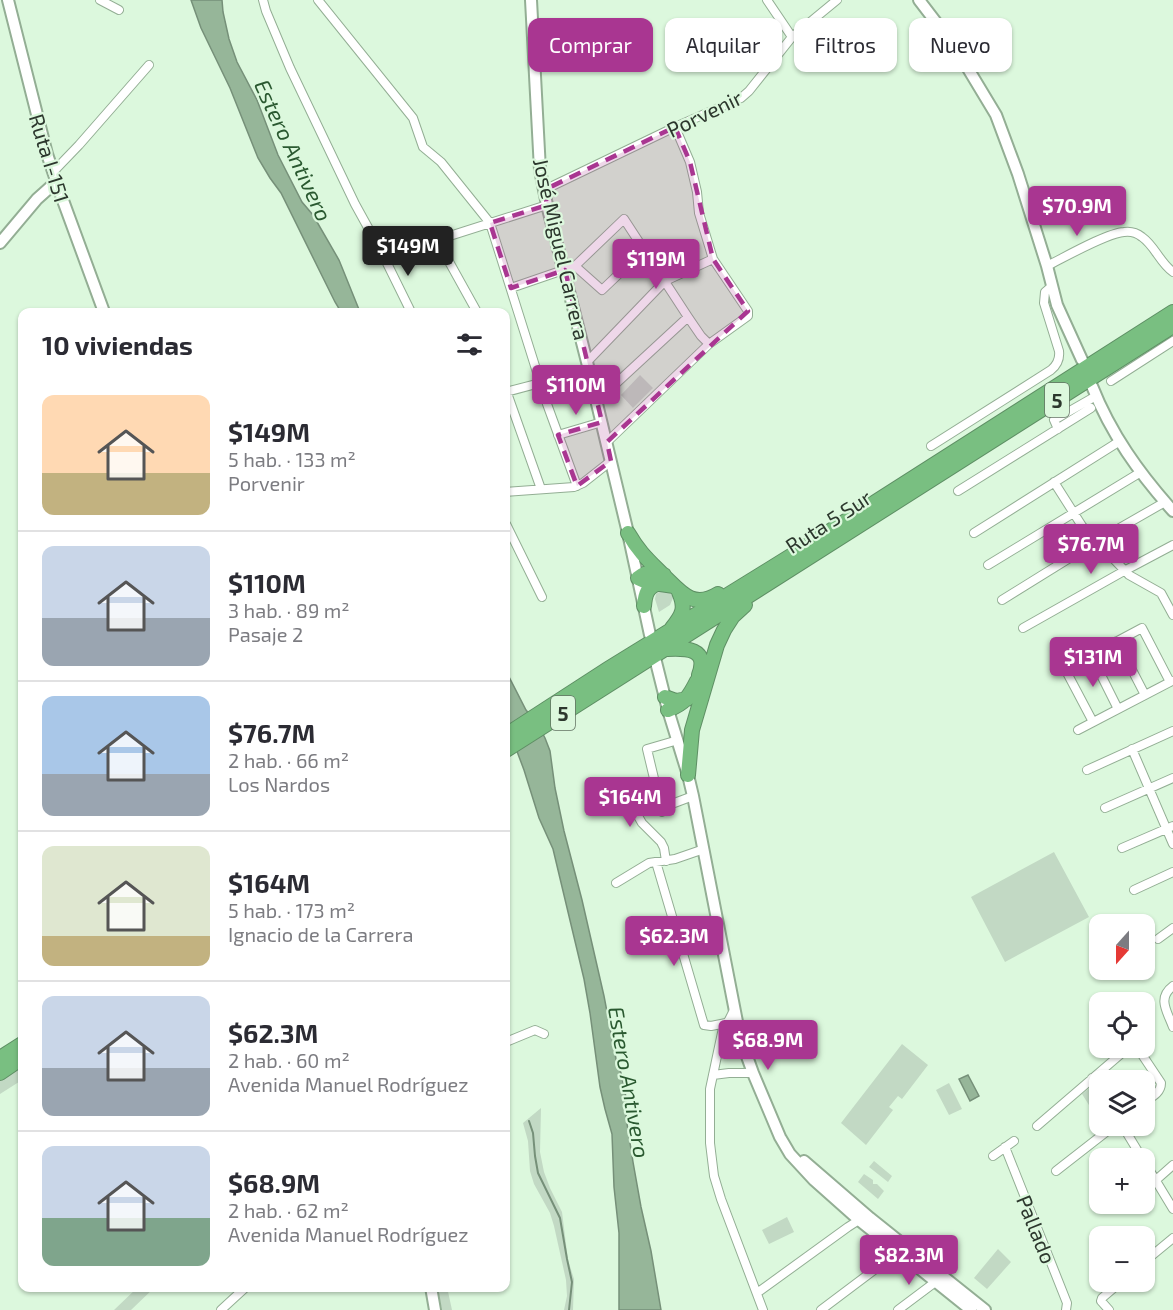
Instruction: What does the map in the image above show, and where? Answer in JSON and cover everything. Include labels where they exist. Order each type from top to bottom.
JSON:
[{"type":"highway","name":"Ruta 5 Sur","points":[[510,732],[1173,312]]},
{"type":"highway","name":"Ruta 5 Sur","points":[[510,747],[1173,326]]},
{"type":"highway","points":[[628,533],[661,579],[693,599],[706,600],[751,574],[794,554]]},
{"type":"highway","points":[[638,578],[647,582],[661,579]]},
{"type":"highway","points":[[644,606],[647,591],[661,579]]},
{"type":"highway","points":[[688,775],[692,703],[717,645],[733,616],[775,580]]},
{"type":"highway","points":[[668,632],[679,620],[682,612],[682,601],[676,589]]},
{"type":"highway","points":[[665,649],[686,648],[695,652],[700,658],[698,678],[689,697],[692,703]]},
{"type":"highway","points":[[666,703],[692,703]]},
{"type":"highway","points":[[0,1058],[18,1047]]},
{"type":"highway","points":[[0,1073],[18,1061]]},
{"type":"street","name":"Ruta I-151","points":[[8,0],[55,177],[103,308]]},
{"type":"street","points":[[100,0],[119,10]]},
{"type":"street","points":[[263,0],[304,99],[409,308]]},
{"type":"street","points":[[318,0],[413,118],[423,147],[441,162],[490,223],[540,383],[577,486]]},
{"type":"street","name":"José Miguel Carrera","points":[[531,0],[540,170],[547,206],[570,268],[588,362],[650,635]]},
{"type":"street","points":[[767,0],[792,37]]},
{"type":"street","name":"Porvenir","points":[[544,190],[744,96],[792,37],[837,0]]},
{"type":"street","points":[[919,0],[955,47],[996,115],[1018,174],[1060,312],[1082,360]]},
{"type":"street","points":[[0,243],[149,65]]},
{"type":"street","points":[[607,442],[709,344],[748,316],[748,311],[713,259],[699,213],[690,162],[675,127]]},
{"type":"street","points":[[382,253],[437,240],[547,206]]},
{"type":"street","points":[[511,288],[570,268],[624,219],[688,317],[709,344]]},
{"type":"street","points":[[1047,266],[1106,237],[1126,231],[1143,237],[1173,272]]},
{"type":"street","points":[[437,240],[475,308]]},
{"type":"street","points":[[570,268],[602,290],[644,250]]},
{"type":"street","points":[[588,362],[665,281],[713,259]]},
{"type":"street","points":[[931,446],[1056,365],[1059,351],[1044,303],[1045,292],[1052,286]]},
{"type":"street","points":[[597,401],[688,317]]},
{"type":"street","points":[[1111,381],[1173,341]]},
{"type":"street","points":[[510,390],[540,383]]},
{"type":"street","points":[[1058,429],[1054,420],[1094,391],[1120,441],[1148,483],[1173,512]]},
{"type":"street","points":[[510,402],[541,489]]},
{"type":"street","points":[[958,491],[1091,408]]},
{"type":"street","points":[[558,435],[602,422]]},
{"type":"street","points":[[974,533],[1120,441]]},
{"type":"street","points":[[510,492],[577,486],[611,461]]},
{"type":"street","points":[[988,565],[1141,472]]},
{"type":"street","points":[[1054,482],[1082,526],[1124,571],[1161,593],[1173,615]]},
{"type":"street","points":[[1002,600],[1165,502]]},
{"type":"street","points":[[510,532],[542,597]]},
{"type":"street","points":[[1023,628],[1173,545]]},
{"type":"street","points":[[1078,730],[1171,681],[1142,628],[1065,669],[1093,722]]},
{"type":"street","points":[[1117,641],[1145,695]]},
{"type":"street","points":[[1091,655],[1118,709]]},
{"type":"street","points":[[656,662],[693,796],[734,1010],[732,1024],[783,1143],[796,1161],[859,1220],[964,1299],[985,1310]]},
{"type":"street","points":[[1087,770],[1173,731]]},
{"type":"street","points":[[678,740],[647,749],[662,810],[693,796]]},
{"type":"street","points":[[1132,749],[1148,789],[1169,827],[1173,844]]},
{"type":"street","points":[[1105,808],[1173,778]]},
{"type":"street","points":[[626,784],[642,823],[661,842],[666,861]]},
{"type":"street","points":[[1122,848],[1169,827]]},
{"type":"street","points":[[616,883],[645,864],[666,861],[704,849]]},
{"type":"street","points":[[656,862],[704,1025],[732,1024]]},
{"type":"street","points":[[1134,890],[1173,872]]},
{"type":"street","points":[[1158,939],[1173,928]]},
{"type":"street","points":[[1173,986],[1164,996],[1164,1003],[1173,1027]]},
{"type":"street","points":[[732,1024],[722,1037],[710,1089],[710,1143],[714,1176],[720,1199],[763,1310]]},
{"type":"street","points":[[510,1040],[535,1030],[544,1034]]},
{"type":"street","points":[[1102,1070],[1116,1058]]},
{"type":"street","points":[[713,1075],[753,1073]]},
{"type":"street","points":[[1155,1074],[1161,1087],[1155,1094]]},
{"type":"street","points":[[1037,1126],[1089,1081]]},
{"type":"street","points":[[777,1129],[803,1160],[896,1246]]},
{"type":"street","points":[[1056,1171],[1101,1136]]},
{"type":"street","points":[[993,1156],[1014,1141]]},
{"type":"street","name":"Pallado","points":[[1005,1147],[1067,1303],[1066,1310]]},
{"type":"street","points":[[1173,1165],[1156,1180],[1173,1209]]},
{"type":"street","points":[[757,1293],[859,1220]]},
{"type":"street","points":[[1155,1253],[1173,1238]]},
{"type":"street","points":[[821,1310],[896,1246]]},
{"type":"street","points":[[898,1310],[939,1279]]},
{"type":"street","points":[[221,1310],[241,1292]]},
{"type":"street","points":[[432,1292],[435,1310]]},
{"type":"street","points":[[1109,1292],[1102,1298],[1102,1304],[1109,1310]]},
{"type":"street","points":[[964,1299],[971,1310]]},
{"type":"highlighted area","points":[[675,127],[690,162],[713,259],[748,311],[607,442],[611,461],[577,486],[558,435],[602,422],[565,270],[511,288],[490,223],[547,205],[544,190]]},
{"type":"shaded area","points":[[191,0],[222,0],[229,39],[237,62],[257,100],[278,155],[302,202],[313,215],[339,260],[358,308],[339,308],[335,302],[281,193],[258,158],[230,88],[201,28]]},
{"type":"shaded area","points":[[640,375],[653,388],[633,408],[621,395]]},
{"type":"shaded area","points":[[662,590],[670,592],[673,598],[670,605],[659,612],[655,599],[656,594]]},
{"type":"shaded area","points":[[510,679],[526,710],[537,723],[550,751],[564,831],[582,900],[627,1102],[626,1117],[633,1162],[661,1310],[619,1310],[619,1233],[612,1134],[600,1087],[584,979],[553,849],[539,818],[510,733]]},
{"type":"shaded area","points":[[1054,852],[1089,917],[1005,962],[971,897]]},
{"type":"shaded area","points":[[902,1044],[928,1065],[902,1099],[898,1096],[889,1107],[893,1110],[866,1145],[841,1123]]},
{"type":"shaded area","points":[[18,1070],[18,1083],[0,1094],[0,1081]]},
{"type":"shaded area","points":[[968,1075],[979,1096],[970,1101],[959,1079]]},
{"type":"shaded area","points":[[949,1083],[962,1109],[949,1115],[936,1090]]},
{"type":"shaded area","points":[[1089,1088],[1089,1105],[1082,1094]]},
{"type":"shaded area","points":[[541,1108],[540,1152],[544,1172],[562,1212],[568,1260],[574,1279],[573,1310],[564,1310],[567,1296],[566,1280],[554,1226],[530,1171],[528,1141],[523,1123]]},
{"type":"shaded area","points":[[874,1161],[892,1176],[888,1182],[869,1167]]},
{"type":"shaded area","points":[[864,1174],[884,1191],[878,1199],[858,1182]]},
{"type":"shaded area","points":[[787,1217],[794,1232],[769,1244],[762,1230]]},
{"type":"shaded area","points":[[998,1249],[1011,1262],[987,1289],[974,1278]]},
{"type":"shaded area","points":[[133,1292],[150,1292],[131,1310],[114,1310]]},
{"type":"shaded area","points":[[438,1292],[448,1292],[452,1310],[442,1310]]},
{"type":"waterway","points":[[529,1121],[533,1133],[538,1173],[560,1218],[572,1282],[569,1310]]},
{"type":"water label","name":"Estero Antivero","points":[[294,150]]},
{"type":"water label","name":"Estero Antivero","points":[[630,1082]]}]
